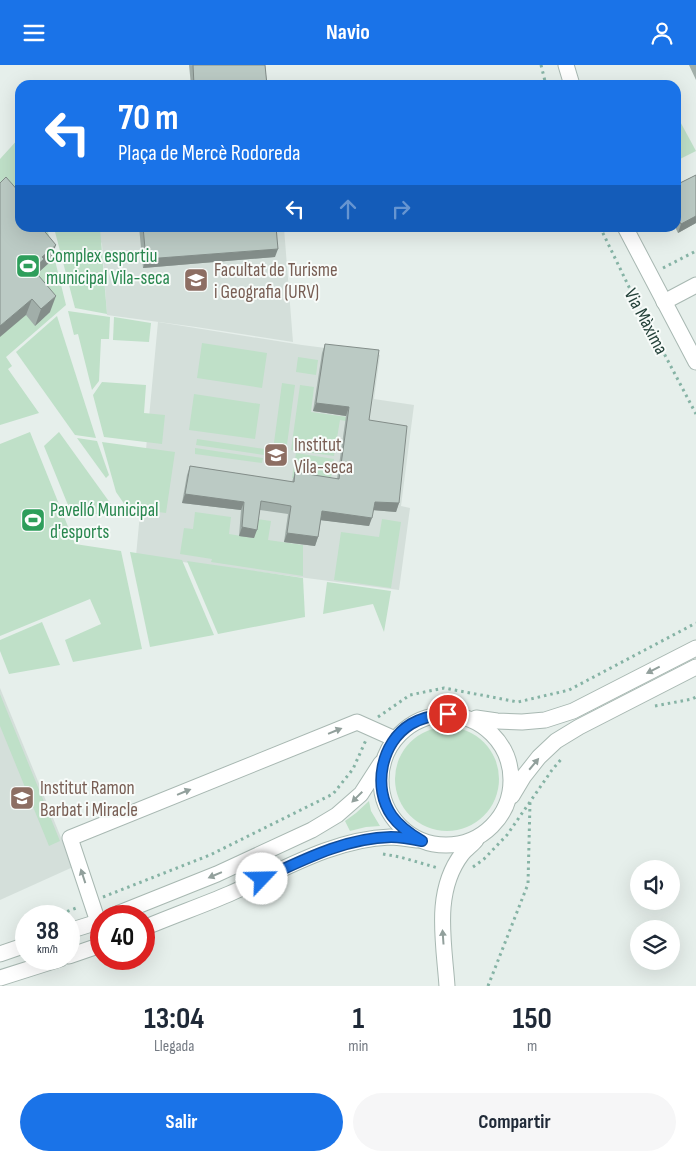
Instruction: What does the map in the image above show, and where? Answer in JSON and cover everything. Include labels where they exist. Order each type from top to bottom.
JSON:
[{"type":"street","points":[[566,65],[570,80]]},
{"type":"street","name":"Via Màxima","points":[[628,232],[696,362]]},
{"type":"street","points":[[664,302],[696,285]]},
{"type":"street","points":[[141,905],[217,874],[337,815],[360,794],[395,739],[409,725],[428,716],[448,714],[522,722],[545,720],[573,711],[696,648]]},
{"type":"street","points":[[447,986],[442,911],[444,893],[452,872],[462,855],[496,822],[524,776],[539,757],[556,741],[579,727],[696,667]]},
{"type":"street","points":[[467,717],[486,727],[491,732],[501,743],[510,762],[512,783],[507,804]]},
{"type":"street","points":[[98,905],[70,837],[357,722],[395,739]]},
{"type":"street","points":[[385,757],[381,777],[383,797],[391,815],[405,830],[422,841]]},
{"type":"street","points":[[155,924],[229,894],[312,856],[365,839],[392,837],[442,845],[462,843],[481,836]]},
{"type":"street","points":[[1,954],[15,949]]},
{"type":"street","points":[[0,978],[27,970]]},
{"type":"street","points":[[0,978],[12,986]]},
{"type":"path","points":[[541,65],[545,80]]},
{"type":"path","name":"Via Màxima","points":[[602,232],[629,287],[696,414]]},
{"type":"path","points":[[488,986],[528,884],[530,800]]},
{"type":"shaded area","name":"Facultat de Turisme i Geografia (URV)","points":[[96,232],[284,232],[293,342],[107,315],[102,244]]},
{"type":"shaded area","name":"Institut Vila-seca","points":[[158,322],[302,345],[380,355],[374,399],[414,405],[401,506],[410,508],[399,590],[136,556]]},
{"type":"shaded area","name":"Institut Ramon Barbat i Miracle","points":[[0,688],[73,867],[0,900]]},
{"type":"green space","points":[[681,123],[696,151],[681,158]]},
{"type":"green space","name":"Complex esportiu municipal Vila-seca","points":[[15,142],[15,232],[48,232],[66,305],[6,357],[12,366],[8,369],[39,413],[0,425],[0,159]]},
{"type":"green space","points":[[55,232],[100,232],[107,314],[75,308]]},
{"type":"green space","points":[[68,311],[110,317],[109,339],[101,339],[99,381],[92,390],[78,334],[74,335]]},
{"type":"green space","points":[[57,316],[96,438],[75,435],[16,352]]},
{"type":"green space","points":[[114,317],[151,323],[149,342],[113,340]]},
{"type":"green space","points":[[202,343],[267,353],[262,388],[197,378]]},
{"type":"green space","points":[[298,357],[318,360],[316,375],[296,372]]},
{"type":"green space","points":[[102,382],[146,385],[144,413],[165,415],[162,444],[104,437],[93,395]]},
{"type":"green space","points":[[282,383],[295,385],[286,452],[273,450]]},
{"type":"green space","points":[[300,385],[314,387],[311,412],[347,417],[346,421],[340,420],[334,456],[291,450]]},
{"type":"green space","points":[[194,394],[260,404],[255,439],[189,430]]},
{"type":"green space","name":"Pavelló Municipal d'esports","points":[[30,432],[75,544],[121,551],[142,649],[73,662],[65,640],[101,624],[90,599],[0,636],[0,444]]},
{"type":"green space","points":[[59,432],[113,507],[115,517],[70,510],[44,446]]},
{"type":"green space","points":[[77,438],[97,441],[109,475],[106,478]]},
{"type":"green space","points":[[197,439],[265,449],[264,455],[196,445]]},
{"type":"green space","points":[[102,442],[175,452],[166,513],[127,508],[116,492]]},
{"type":"green space","points":[[195,448],[263,458],[262,463],[195,454]]},
{"type":"green space","points":[[296,453],[334,459],[330,484],[292,478]]},
{"type":"green space","points":[[195,512],[231,517],[229,534],[254,538],[257,519],[271,521],[268,540],[303,545],[303,576],[211,562],[212,559],[180,554],[184,528],[193,529]]},
{"type":"green space","points":[[382,519],[401,522],[391,588],[334,580],[341,532],[379,537]]},
{"type":"green space","points":[[130,552],[182,560],[214,635],[150,647]]},
{"type":"green space","points":[[187,561],[303,578],[305,617],[218,634]]},
{"type":"green space","points":[[327,582],[391,591],[384,632],[373,604],[323,614]]},
{"type":"green space","points":[[42,622],[60,665],[9,674],[0,651],[0,640]]},
{"type":"green space","points":[[0,694],[60,841],[49,846],[0,726]]},
{"type":"green space","points":[[447,727],[467,731],[476,735],[484,742],[491,750],[495,759],[499,779],[495,799],[491,808],[484,816],[476,823],[467,827],[447,831],[427,827],[418,823],[410,816],[403,808],[399,799],[395,779],[399,759],[403,750],[410,742],[418,735],[427,731]]},
{"type":"green space","points":[[369,801],[371,811],[380,826],[350,831],[345,821]]},
{"type":"building","points":[[193,65],[265,65],[266,80],[194,80]]},
{"type":"building","points":[[696,175],[696,216],[681,224],[681,182]]},
{"type":"building","points":[[6,177],[15,187],[15,232],[45,232],[56,245],[42,257],[44,259],[33,269],[56,296],[41,309],[32,299],[0,326],[0,183]]},
{"type":"building","points":[[143,232],[276,232],[278,249],[146,259]]},
{"type":"building","points":[[325,344],[379,350],[369,420],[407,426],[399,503],[375,502],[372,518],[322,511],[318,537],[287,533],[291,506],[261,501],[257,530],[242,527],[244,502],[185,494],[190,466],[294,482],[295,472],[339,479],[349,407],[316,403]]},
{"type":"place","name":"Complex esportiu municipal Vila-seca","points":[[28,266]]},
{"type":"place","name":"Facultat de Turisme i Geografia (URV)","points":[[196,280]]},
{"type":"place","name":"Institut Vila-seca","points":[[276,455]]},
{"type":"place","name":"Pavelló Municipal d'esports","points":[[33,520]]},
{"type":"place","name":"Institut Ramon Barbat i Miracle","points":[[22,798]]},
{"type":"route","points":[[262,879],[312,856],[365,839],[392,837],[422,841],[405,830],[391,815],[383,797],[381,777],[385,757],[395,739],[409,725],[428,716],[448,714]]}]
